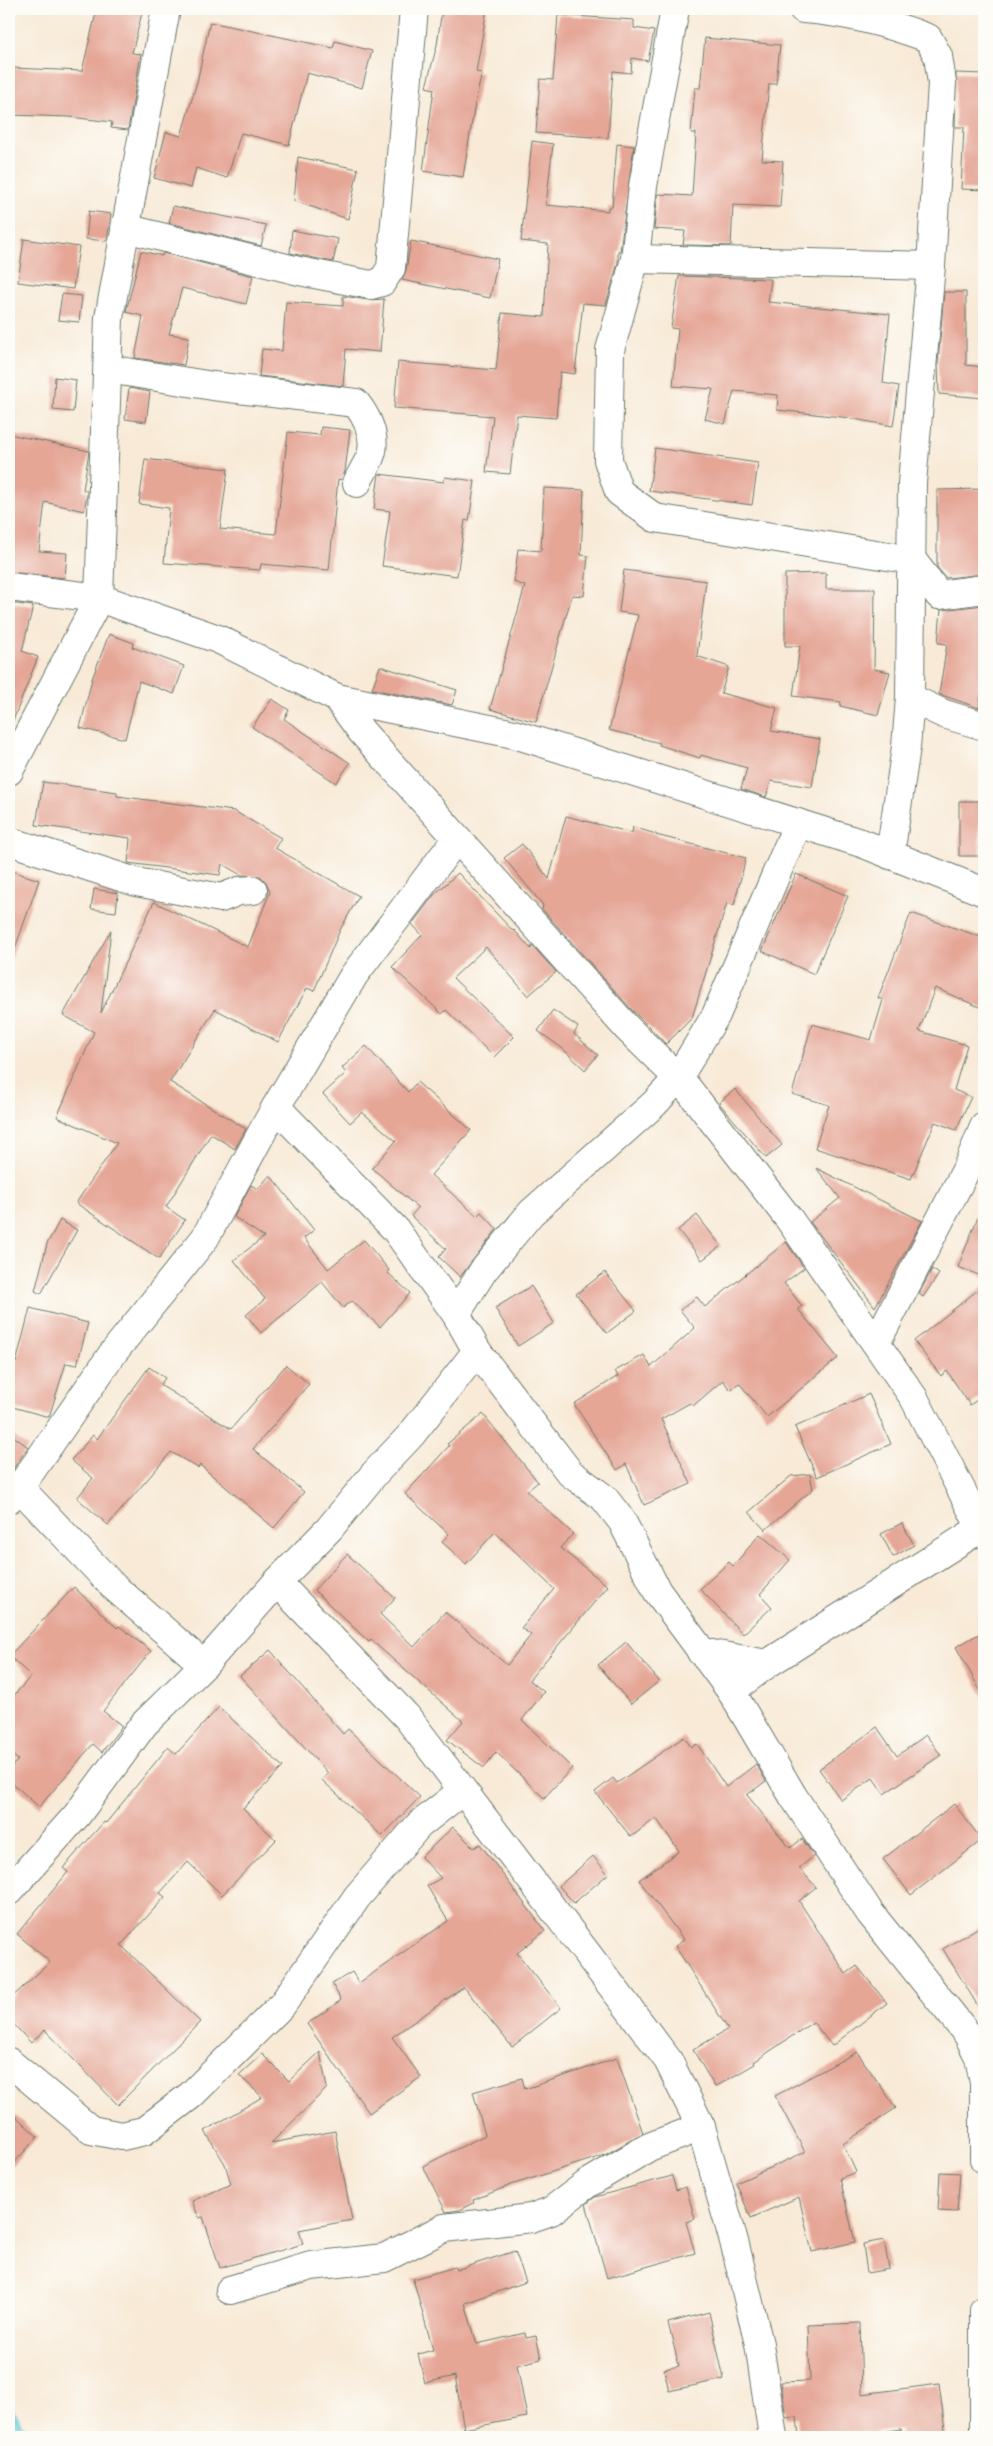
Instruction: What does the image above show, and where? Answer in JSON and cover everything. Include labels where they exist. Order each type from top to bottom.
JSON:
[{"type":"street","points":[[9,771],[99,598],[109,318],[166,9]]},
{"type":"street","points":[[125,228],[299,271],[371,285],[382,282],[391,268],[414,9]]},
{"type":"street","points":[[675,9],[643,186],[635,259],[610,350],[608,460],[619,492],[655,518],[912,560],[939,596],[984,589]]},
{"type":"street","points":[[803,9],[828,11],[900,28],[928,38],[938,56],[942,83],[930,266],[912,483],[910,698],[906,747],[890,855]]},
{"type":"street","points":[[635,259],[930,266]]},
{"type":"street","points":[[108,369],[213,386],[356,404],[364,413],[371,433],[372,451],[356,483]]},
{"type":"street","points":[[9,587],[99,598],[218,639],[337,698],[514,734],[798,823],[890,855],[984,892]]},
{"type":"street","points":[[337,698],[362,732],[627,1028],[678,1078],[789,1219],[914,1398],[975,1491],[983,1531],[767,1664],[731,1691]]},
{"type":"street","points":[[910,698],[944,714],[984,726]]},
{"type":"street","points":[[456,1314],[483,1271],[531,1213],[654,1104],[678,1078],[716,1015],[798,823]]},
{"type":"street","points":[[204,1665],[113,1586],[14,1493],[113,1353],[206,1238],[276,1107],[354,975],[457,838]]},
{"type":"street","points":[[9,841],[136,882],[221,898],[239,891],[252,890]]},
{"type":"street","points":[[276,1107],[395,1229],[456,1314],[477,1351],[570,1473],[604,1498],[622,1522],[657,1591],[731,1691],[793,1796],[870,1913],[968,2036],[978,2057],[984,2084],[984,2160]]},
{"type":"street","points":[[876,1343],[966,1170],[984,1127]]},
{"type":"street","points":[[9,1891],[77,1815],[144,1724],[204,1665],[277,1582],[329,1529],[375,1473],[411,1435],[477,1351]]},
{"type":"street","points":[[277,1582],[407,1717],[668,2060],[701,2127],[735,2245],[759,2344],[773,2437]]},
{"type":"street","points":[[701,1652],[767,1664]]},
{"type":"street","points":[[9,2062],[91,2130],[122,2136],[144,2131],[191,2095],[282,2005],[357,1897],[419,1825],[462,1791]]},
{"type":"street","points":[[230,2290],[311,2266],[384,2258],[444,2228],[531,2218],[551,2210],[588,2184],[649,2147],[701,2127]]},
{"type":"street","points":[[984,2310],[984,2437]]},
{"type":"building","points":[[97,9],[143,9],[132,53],[141,54],[128,130],[111,128],[112,122],[70,117],[10,115],[13,68],[82,71]]},
{"type":"building","points":[[442,9],[487,9],[476,72],[482,73],[463,177],[423,171],[434,89],[426,87],[437,45]]},
{"type":"building","points":[[558,15],[634,20],[634,28],[654,31],[648,61],[632,58],[631,73],[613,71],[608,138],[536,133],[540,79],[553,80]]},
{"type":"building","points":[[210,22],[333,48],[335,41],[372,51],[362,88],[307,73],[289,145],[241,133],[227,178],[196,168],[191,188],[154,178],[166,132],[181,136],[197,82]]},
{"type":"building","points":[[705,38],[780,45],[776,84],[769,84],[762,160],[783,161],[780,207],[733,205],[731,246],[683,245],[685,231],[654,229],[658,194],[692,196],[696,133],[691,133],[695,88],[700,88]]},
{"type":"building","points":[[956,73],[984,74],[984,190],[961,189],[964,127],[955,127]]},
{"type":"building","points":[[532,141],[553,144],[546,205],[608,211],[608,207],[612,207],[617,144],[634,146],[620,251],[618,251],[618,263],[606,305],[583,303],[575,374],[560,372],[556,418],[517,415],[510,474],[486,472],[493,416],[394,408],[398,362],[496,370],[502,313],[544,317],[548,244],[521,241]]},
{"type":"building","points":[[298,157],[358,169],[348,219],[294,201]]},
{"type":"building","points":[[173,206],[266,225],[261,246],[169,223]]},
{"type":"building","points":[[89,211],[111,214],[107,241],[86,239]]},
{"type":"building","points":[[292,230],[338,239],[333,262],[290,253]]},
{"type":"building","points":[[24,239],[79,247],[73,289],[18,282]]},
{"type":"building","points":[[411,241],[498,259],[490,298],[402,280],[406,270]]},
{"type":"building","points":[[141,251],[162,256],[163,253],[253,276],[246,304],[182,288],[169,334],[189,337],[184,365],[135,358],[143,316],[126,312]]},
{"type":"building","points":[[679,276],[771,279],[768,302],[890,314],[883,383],[899,386],[893,426],[842,417],[777,410],[778,395],[734,391],[725,424],[705,419],[713,389],[673,386],[678,329],[671,328]]},
{"type":"building","points":[[944,292],[966,292],[966,365],[984,367],[984,398],[939,394],[938,363]]},
{"type":"building","points":[[62,294],[82,296],[79,322],[58,320]]},
{"type":"building","points":[[343,296],[368,300],[384,299],[380,352],[346,349],[343,386],[259,376],[262,349],[282,351],[286,302],[343,306]]},
{"type":"building","points":[[55,377],[76,380],[73,412],[53,410]]},
{"type":"building","points":[[129,388],[150,392],[146,422],[125,419]]},
{"type":"building","points":[[321,427],[350,430],[345,471],[342,480],[338,479],[329,570],[261,564],[260,570],[164,563],[169,508],[139,504],[145,459],[228,469],[220,529],[276,534],[288,432],[320,435]]},
{"type":"building","points":[[9,434],[89,451],[83,490],[87,491],[84,511],[45,502],[39,551],[67,553],[65,578],[9,572]]},
{"type":"building","points":[[655,448],[758,463],[752,505],[649,491]]},
{"type":"building","points":[[379,474],[444,482],[445,477],[475,481],[469,521],[465,520],[457,576],[382,566],[390,511],[374,509]]},
{"type":"building","points":[[544,488],[584,490],[581,555],[588,556],[584,596],[572,595],[536,722],[490,709],[525,586],[514,582],[518,549],[541,551]]},
{"type":"building","points":[[984,489],[984,574],[946,578],[937,567],[937,490]]},
{"type":"building","points":[[624,570],[706,581],[697,656],[729,667],[721,693],[777,708],[771,731],[820,739],[812,787],[771,781],[766,797],[741,789],[747,768],[701,755],[700,758],[659,745],[660,743],[609,730],[638,615],[619,612]]},
{"type":"building","points":[[826,573],[826,589],[875,589],[874,669],[890,672],[878,715],[840,706],[841,702],[793,696],[800,646],[785,646],[785,574]]},
{"type":"building","points":[[9,603],[33,606],[22,651],[38,657],[10,728]]},
{"type":"building","points":[[984,605],[984,677],[979,708],[939,694],[947,644],[938,643],[941,610]]},
{"type":"building","points":[[109,634],[134,643],[132,647],[184,666],[174,694],[139,681],[125,739],[80,728],[92,679]]},
{"type":"building","points":[[380,666],[457,690],[452,705],[372,689]]},
{"type":"building","points":[[272,699],[289,710],[284,719],[350,763],[336,783],[252,727]]},
{"type":"building","points":[[43,782],[117,792],[117,796],[234,811],[281,838],[275,848],[359,896],[340,930],[314,991],[307,988],[278,1042],[215,1009],[170,1082],[246,1129],[235,1149],[211,1134],[166,1207],[185,1220],[159,1259],[76,1203],[117,1143],[57,1117],[94,1032],[63,1015],[111,930],[101,1013],[154,902],[248,947],[270,892],[266,882],[260,876],[241,875],[222,864],[220,875],[128,863],[130,838],[36,825]]},
{"type":"building","points":[[959,801],[979,801],[980,856],[959,856]]},
{"type":"building","points":[[566,816],[632,833],[633,827],[656,835],[746,858],[734,905],[727,903],[692,1018],[666,1044],[632,1010],[542,909],[543,905],[504,858],[522,844],[549,879]]},
{"type":"building","points":[[9,870],[39,880],[12,957],[9,957]]},
{"type":"building","points":[[458,873],[531,949],[532,945],[556,972],[528,996],[486,947],[453,978],[514,1037],[494,1057],[446,1010],[442,1014],[392,967],[422,935],[412,924],[434,895]]},
{"type":"building","points":[[796,874],[848,896],[814,974],[762,951]]},
{"type":"building","points":[[94,889],[118,893],[116,912],[91,909]]},
{"type":"building","points":[[911,913],[984,938],[984,1009],[935,988],[919,1031],[967,1045],[954,1090],[971,1097],[956,1130],[935,1122],[911,1179],[815,1148],[829,1105],[792,1094],[812,1024],[871,1040],[883,1000],[878,998]]},
{"type":"building","points":[[553,1010],[578,1027],[574,1034],[598,1055],[585,1070],[562,1048],[538,1031]]},
{"type":"building","points":[[366,1046],[408,1092],[417,1082],[471,1130],[431,1175],[477,1216],[481,1212],[497,1229],[460,1277],[439,1257],[446,1249],[411,1216],[418,1208],[372,1168],[396,1141],[362,1112],[350,1123],[323,1094],[346,1073],[342,1068]]},
{"type":"building","points":[[735,1089],[782,1145],[766,1158],[719,1103]]},
{"type":"building","points":[[816,1168],[922,1221],[875,1307],[810,1222],[840,1198]]},
{"type":"building","points":[[270,1175],[314,1230],[304,1238],[328,1269],[364,1240],[389,1270],[387,1272],[410,1293],[380,1327],[352,1301],[343,1308],[322,1282],[261,1333],[246,1315],[265,1299],[234,1260],[264,1237],[234,1217],[251,1185],[258,1189]]},
{"type":"building","points":[[984,1204],[984,1277],[958,1267]]},
{"type":"building","points":[[697,1215],[721,1246],[702,1260],[678,1230]]},
{"type":"building","points":[[60,1220],[77,1230],[41,1294],[35,1291],[47,1244]]},
{"type":"building","points":[[786,1242],[804,1268],[784,1283],[802,1306],[798,1309],[838,1358],[767,1417],[739,1383],[730,1390],[723,1380],[693,1406],[690,1403],[661,1419],[691,1484],[644,1505],[626,1464],[617,1470],[574,1404],[618,1376],[615,1371],[644,1355],[651,1367],[695,1328],[680,1310],[697,1297],[705,1307]]},
{"type":"building","points":[[932,1269],[939,1274],[923,1297],[919,1294]]},
{"type":"building","points":[[605,1272],[636,1311],[607,1333],[576,1294]]},
{"type":"building","points":[[984,1285],[984,1395],[970,1405],[947,1371],[941,1376],[914,1341]]},
{"type":"building","points":[[531,1286],[554,1323],[518,1346],[495,1308]]},
{"type":"building","points":[[30,1308],[88,1323],[77,1365],[66,1363],[49,1417],[9,1406],[9,1360],[16,1363]]},
{"type":"building","points":[[286,1365],[309,1384],[253,1449],[304,1492],[274,1528],[200,1465],[198,1468],[171,1452],[108,1525],[77,1498],[93,1478],[71,1460],[93,1435],[97,1439],[149,1367],[165,1378],[160,1385],[231,1429]]},
{"type":"building","points":[[869,1394],[891,1444],[817,1477],[795,1427]]},
{"type":"building","points":[[483,1414],[538,1482],[527,1491],[573,1534],[560,1548],[608,1586],[529,1680],[544,1692],[522,1720],[572,1768],[544,1798],[496,1752],[484,1768],[447,1740],[463,1721],[371,1640],[369,1642],[314,1590],[347,1554],[395,1598],[380,1614],[414,1647],[445,1612],[507,1665],[531,1635],[521,1628],[554,1589],[495,1532],[466,1564],[442,1542],[449,1534],[405,1494],[449,1446],[447,1444]]},
{"type":"building","points":[[9,1433],[28,1447],[9,1475]]},
{"type":"building","points":[[810,1474],[813,1489],[765,1530],[749,1512],[791,1476]]},
{"type":"building","points":[[902,1523],[914,1545],[893,1557],[881,1534]]},
{"type":"building","points":[[760,1534],[790,1560],[760,1594],[772,1607],[743,1634],[700,1589],[729,1562],[733,1566]]},
{"type":"building","points":[[74,1587],[117,1628],[119,1626],[151,1651],[103,1711],[122,1726],[102,1752],[93,1744],[39,1807],[9,1780],[9,1770],[18,1760],[9,1752],[9,1701],[31,1676],[9,1656]]},
{"type":"building","points":[[984,1631],[984,1697],[956,1647]]},
{"type":"building","points":[[626,1642],[659,1681],[631,1704],[598,1665]]},
{"type":"building","points":[[270,1650],[343,1734],[348,1729],[420,1797],[382,1836],[322,1780],[328,1773],[240,1676]]},
{"type":"building","points":[[219,1707],[283,1767],[243,1808],[276,1840],[222,1895],[188,1862],[160,1893],[165,1897],[121,1945],[200,2022],[118,2105],[45,2030],[31,2043],[9,2019],[9,2000],[50,1962],[17,1934],[68,1872],[63,1868],[104,1822],[106,1823],[168,1747],[176,1754]]},
{"type":"building","points":[[877,1727],[897,1756],[926,1735],[941,1755],[884,1794],[873,1778],[841,1800],[819,1769]]},
{"type":"building","points":[[684,1737],[691,1747],[697,1744],[726,1787],[756,1764],[766,1781],[747,1795],[790,1848],[802,1839],[814,1856],[799,1868],[816,1887],[799,1901],[846,1974],[857,1966],[887,2003],[832,2046],[813,2022],[754,2062],[755,2064],[715,2087],[693,2050],[728,2029],[675,1946],[684,1940],[639,1880],[679,1851],[656,1818],[631,1837],[595,1792],[613,1778],[617,1783]]},
{"type":"building","points":[[954,1804],[982,1840],[911,1895],[883,1859]]},
{"type":"building","points":[[453,1827],[474,1848],[480,1844],[545,1931],[517,1953],[561,2008],[512,2047],[464,1987],[392,2037],[421,2077],[369,2113],[307,2024],[341,2000],[332,1984],[352,1972],[359,1983],[448,1921],[427,1886],[441,1878],[421,1857]]},
{"type":"building","points":[[593,1856],[608,1874],[574,1903],[559,1886]]},
{"type":"building","points":[[984,1924],[984,2016],[943,1949]]},
{"type":"building","points":[[320,2052],[327,2088],[271,2143],[335,2131],[352,2220],[299,2230],[303,2244],[220,2268],[203,2217],[199,2218],[192,2201],[231,2184],[225,2164],[205,2131],[262,2097],[239,2075],[262,2054],[289,2081]]},
{"type":"building","points":[[857,2052],[896,2108],[843,2144],[856,2172],[840,2178],[855,2242],[812,2252],[799,2197],[751,2218],[736,2183],[805,2152],[775,2096]]},
{"type":"building","points":[[617,2058],[643,2133],[605,2155],[511,2185],[473,2200],[474,2203],[460,2210],[446,2212],[423,2166],[485,2135],[473,2092],[522,2078],[525,2089]]},
{"type":"building","points":[[9,2110],[38,2137],[9,2168]]},
{"type":"building","points":[[940,2172],[960,2173],[957,2212],[938,2211]]},
{"type":"building","points":[[672,2176],[676,2190],[686,2187],[695,2219],[686,2222],[695,2253],[607,2278],[586,2204],[595,2197]]},
{"type":"building","points":[[884,2240],[889,2269],[867,2273],[863,2244]]},
{"type":"building","points":[[515,2251],[526,2282],[465,2303],[477,2344],[525,2333],[526,2338],[536,2336],[541,2359],[517,2365],[527,2417],[464,2429],[455,2376],[425,2383],[418,2354],[433,2350],[413,2279],[455,2267],[456,2270]]},
{"type":"building","points":[[709,2312],[724,2379],[669,2391],[664,2369],[679,2366],[668,2323]]},
{"type":"building","points":[[860,2323],[862,2394],[939,2384],[946,2437],[902,2437],[901,2429],[845,2437],[799,2437],[797,2417],[786,2418],[781,2382],[810,2381],[808,2325]]},
{"type":"waterway","points":[[9,2410],[28,2437]]}]
